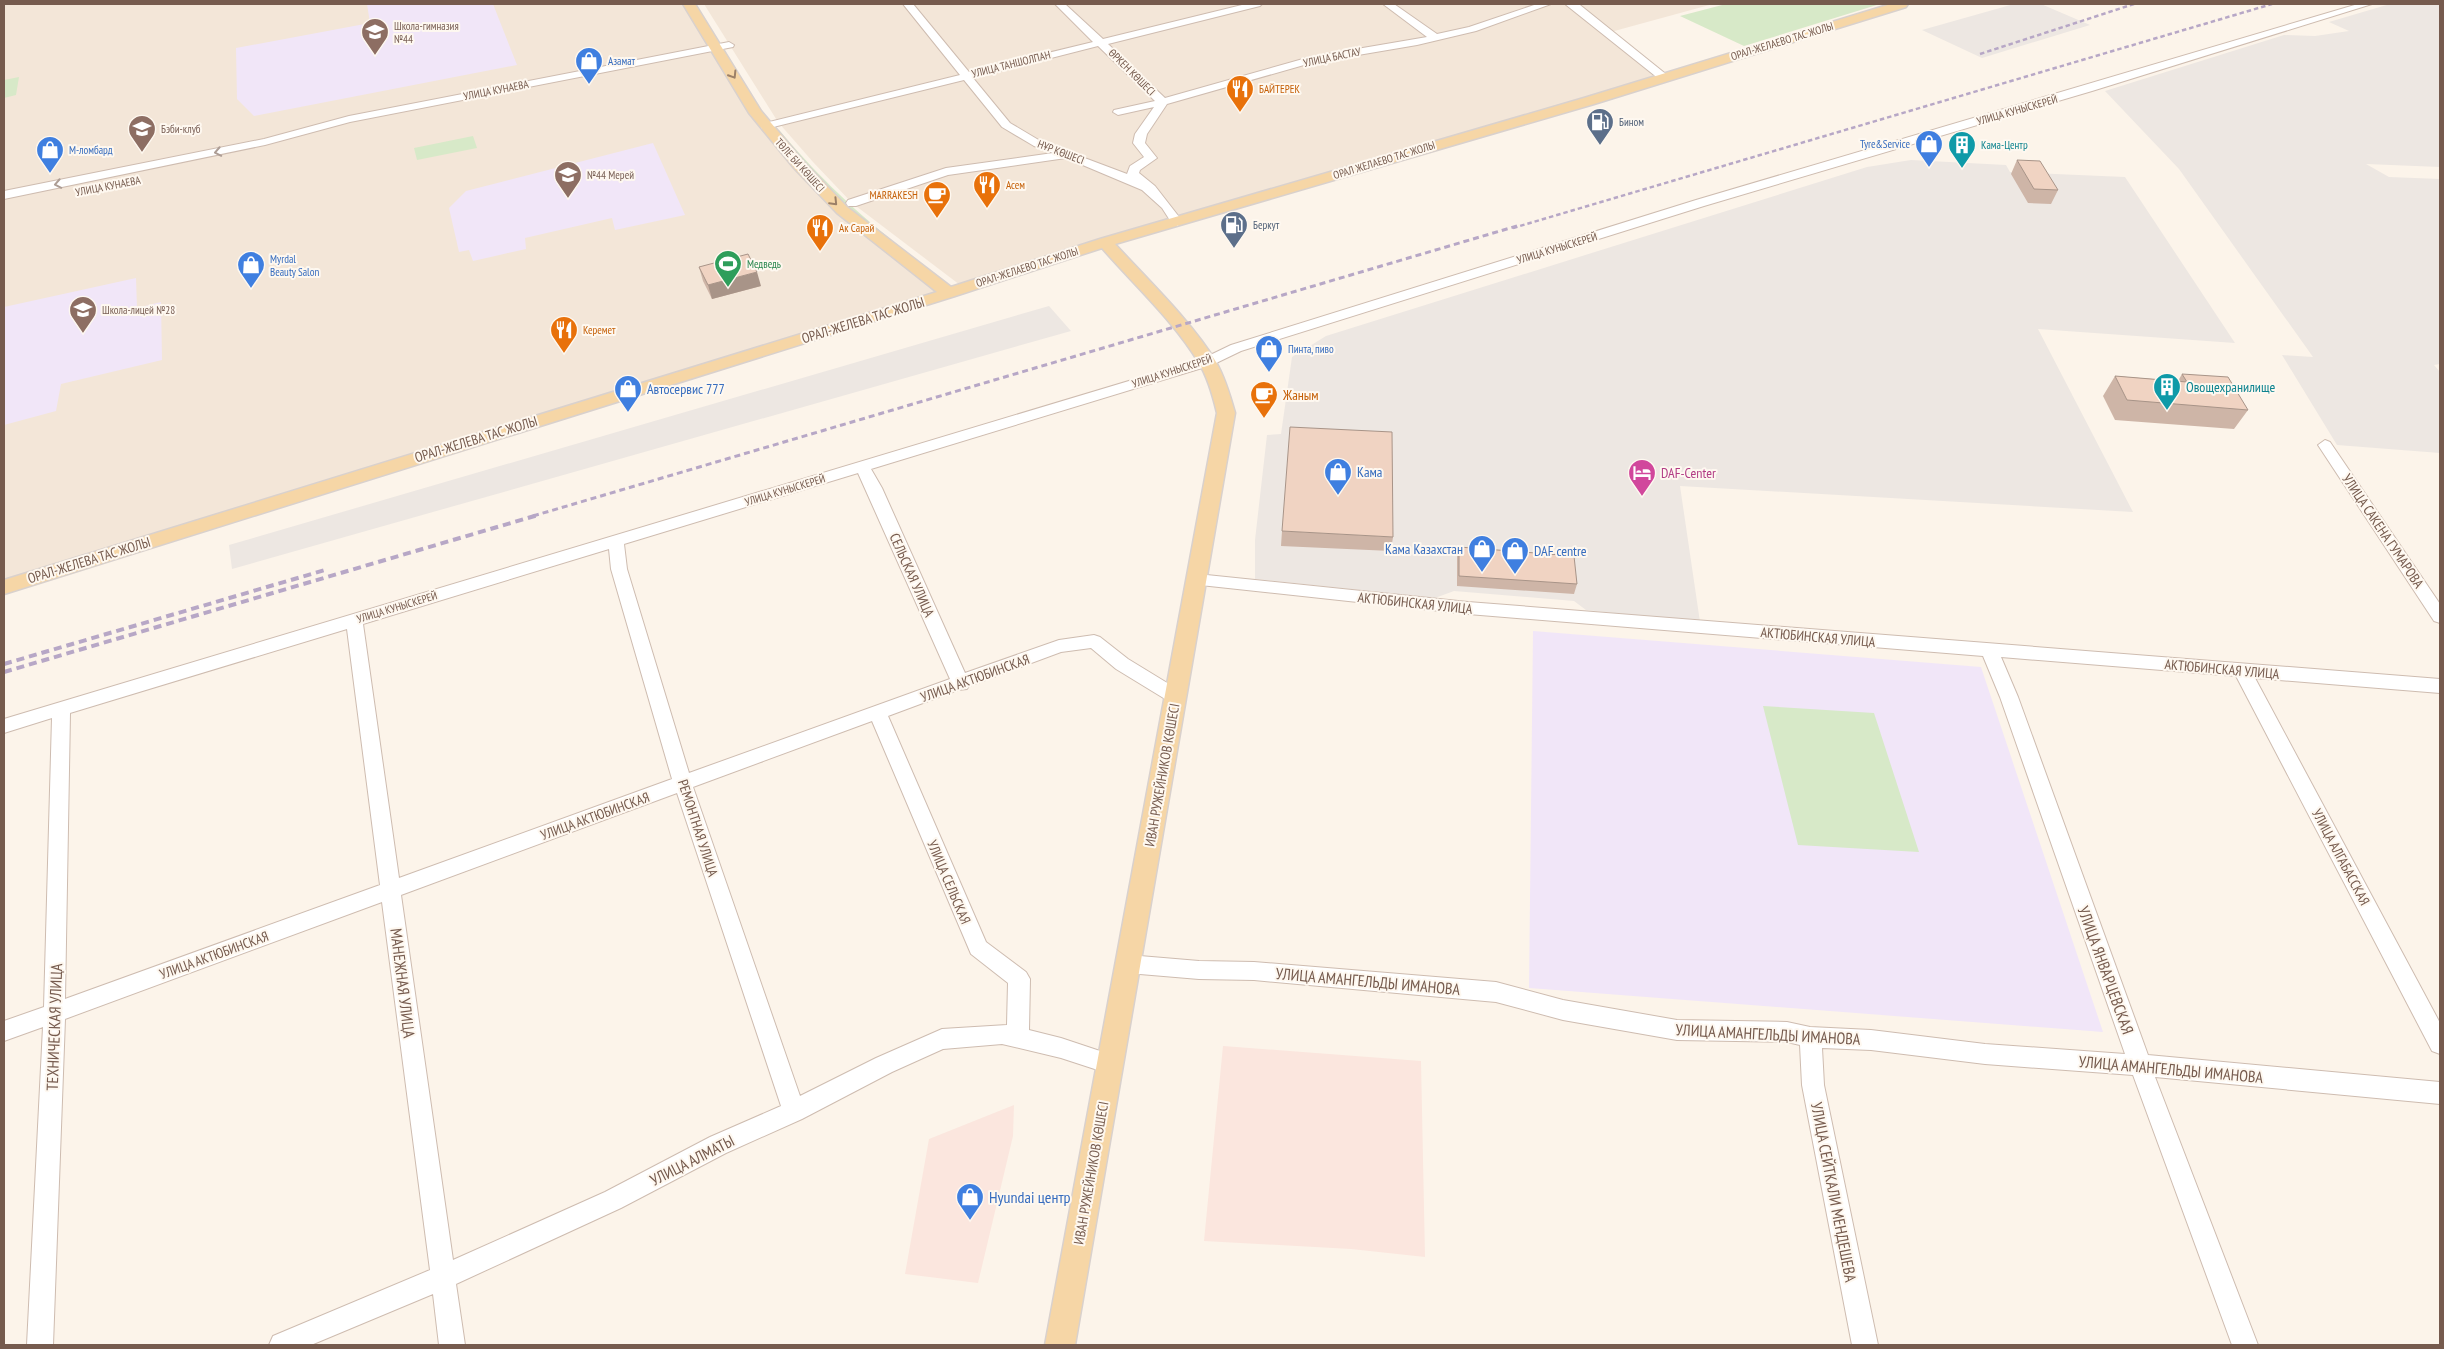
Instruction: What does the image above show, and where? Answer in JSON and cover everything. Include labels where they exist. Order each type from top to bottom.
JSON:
[{"type":"main road","name":"ТӨЛЕ БИ КӨШЕСІ","points":[[689,4],[722,46],[799,166],[842,210],[956,290]]},
{"type":"main road","name":"ТӨЛЕ БИ КӨШЕСІ","points":[[704,4],[722,46]]},
{"type":"main road","name":"ОРАЛ-ЖЕЛАЕВО ТАС ЖОЛЫ","points":[[1663,77],[1902,4]]},
{"type":"main road","name":"ОРАЛ ЖЕЛАЕВО ТАС ЖОЛЫ","points":[[1105,242],[1663,77]]},
{"type":"main road","name":"ТӨЛЕ БИ КӨШЕСІ","points":[[772,124],[852,203],[956,290]]},
{"type":"main road","name":"ОРАЛ-ЖЕЛАЕВО ТАС ЖОЛЫ","points":[[956,290],[1105,242]]},
{"type":"main road","name":"ИВАН РУЖЕЙНИКОВ КӨШЕСІ","points":[[1060,1345],[1226,413],[1220,390],[1207,362],[1179,325],[1105,242]]},
{"type":"main road","name":"ОРАЛ-ЖЕЛЕВА ТАС ЖОЛЫ","points":[[4,587],[956,290]]},
{"type":"street","name":"НҰР КӨШЕСІ","points":[[908,4],[1006,125],[1038,144],[1068,154],[1151,189]]},
{"type":"street","name":"ӨРКЕН КӨШЕСІ","points":[[1060,4],[1101,42],[1129,72],[1163,102],[1141,134],[1138,143],[1151,158],[1134,168],[1134,174],[1151,189]]},
{"type":"street","name":"УЛИЦА ТАНШОЛПАН","points":[[772,124],[1258,4]]},
{"type":"street","points":[[1388,4],[1436,38]]},
{"type":"street","name":"УЛИЦА БАСТАУ","points":[[1118,112],[1163,102],[1310,60],[1436,38],[1472,29],[1546,4]]},
{"type":"street","points":[[1570,4],[1577,7],[1621,45],[1663,77]]},
{"type":"street","name":"УЛИЦА КУНЫСКЕРЕЙ","points":[[4,726],[1207,362],[1236,348],[1700,203],[2088,90],[2367,4]]},
{"type":"street","name":"УЛИЦА КУНАЕВА","points":[[4,195],[266,142],[349,119],[722,46]]},
{"type":"street","name":"УЛИЦА КУНАЕВА","points":[[4,207],[245,158],[266,142]]},
{"type":"street","points":[[852,203],[946,172],[1068,154]]},
{"type":"street","points":[[1151,189],[1177,222]]},
{"type":"street","name":"УЛИЦА САКЕНА ГУМАРОВА","points":[[2325,445],[2440,617]]},
{"type":"street","name":"СЕЛЬСКАЯ УЛИЦА","points":[[862,467],[874,488],[961,684]]},
{"type":"street","name":"РЕМОНТНАЯ УЛИЦА","points":[[616,541],[619,569],[683,784],[794,1111]]},
{"type":"street","name":"АКТЮБИНСКАЯ УЛИЦА","points":[[1197,580],[1458,607],[2440,686]]},
{"type":"street","name":"МАНЕЖНАЯ УЛИЦА","points":[[354,620],[441,1278],[452,1345]]},
{"type":"street","name":"УЛИЦА АКТЮБИНСКАЯ","points":[[4,1031],[961,684],[1059,646],[1094,641],[1122,664],[1176,697]]},
{"type":"street","name":"УЛИЦА ЯНВАРЦЕВСКАЯ","points":[[1989,650],[2012,705],[2140,1065],[2245,1345]]},
{"type":"street","name":"УЛИЦА АЛГАБАССКАЯ","points":[[2242,670],[2440,1044]]},
{"type":"street","name":"ТЕХНИЧЕСКАЯ УЛИЦА","points":[[40,1345],[54,1013],[62,709]]},
{"type":"street","name":"УЛИЦА СЕЛЬСКАЯ","points":[[878,714],[978,948],[1019,979],[1018,1038]]},
{"type":"street","name":"УЛИЦА АМАНГЕЛЬДЫ ИМАНОВА","points":[[1128,964],[1199,970],[1254,971],[1496,992],[1563,1010],[1678,1030],[1787,1032],[1810,1038],[1871,1040],[1985,1054],[2140,1065],[2440,1093]]},
{"type":"street","name":"УЛИЦА АЛМАТЫ","points":[[282,1345],[441,1278],[613,1200],[718,1145],[794,1111],[884,1065],[942,1039],[1002,1034],[1061,1048],[1110,1064]]},
{"type":"street","name":"УЛИЦА СЕЙТКАЛИ МЕНДЕШЕВА","points":[[1810,1038],[1813,1085],[1865,1345]]},
{"type":"shaded area","points":[[4,4],[689,4],[756,113],[799,165],[949,293],[4,587]]},
{"type":"shaded area","name":"Школа-гимназия №44","points":[[367,4],[493,4],[517,65],[254,116],[237,99],[236,48],[370,23]]},
{"type":"shaded area","points":[[704,4],[1713,4],[1607,33],[1663,77],[964,288],[852,203],[813,162],[778,122]]},
{"type":"shaded area","points":[[2014,4],[2041,4],[2090,25],[1982,58],[1922,30]]},
{"type":"shaded area","points":[[2390,4],[2438,4],[2440,6],[2440,167],[2366,164],[2389,177],[2440,179],[2440,364],[2434,365],[2440,372],[2440,453],[2337,445],[2282,355],[2313,357],[2179,169],[2105,91],[2284,35],[2315,36],[2349,31],[2329,22]]},
{"type":"shaded area","name":"№44 Мерей","points":[[653,143],[685,215],[615,230],[612,218],[525,238],[526,249],[473,261],[469,250],[459,252],[449,208],[466,191]]},
{"type":"shaded area","points":[[1911,160],[2006,165],[2010,172],[2125,177],[2235,343],[2038,329],[2133,512],[1680,486],[1700,622],[1586,610],[1574,601],[1454,591],[1435,598],[1255,579],[1255,540],[1267,435],[1281,434],[1292,357],[1326,336],[1867,167]]},
{"type":"shaded area","name":"Школа-лицей №28","points":[[136,278],[137,308],[161,302],[162,360],[61,384],[56,411],[4,425],[4,307]]},
{"type":"shaded area","points":[[1049,306],[1071,331],[232,569],[229,545]]},
{"type":"shaded area","points":[[1533,631],[1981,667],[2103,1032],[1529,988]]},
{"type":"shaded area","points":[[1223,1046],[1421,1061],[1425,1257],[1351,1249],[1204,1241]]},
{"type":"shaded area","points":[[1014,1105],[1013,1136],[978,1283],[905,1274],[929,1139]]},
{"type":"green space","points":[[1726,4],[1880,4],[1744,46],[1680,16]]},
{"type":"green space","points":[[19,77],[16,95],[4,98],[4,80]]},
{"type":"green space","points":[[779,130],[831,186],[888,237],[885,237],[845,206],[804,164],[777,131]]},
{"type":"green space","points":[[473,136],[477,148],[417,160],[414,148]]},
{"type":"green space","points":[[1763,706],[1874,713],[1919,852],[1798,845]]},
{"type":"building","points":[[2017,160],[2040,161],[2058,190],[2034,189]]},
{"type":"building","points":[[748,254],[757,272],[708,285],[699,267]]},
{"type":"building","points":[[2182,374],[2228,377],[2248,410],[2127,400],[2115,376],[2187,382]]},
{"type":"building","name":"Кама","points":[[1290,427],[1392,432],[1393,537],[1282,531]]},
{"type":"building","name":"DAF centre","points":[[1459,547],[1574,556],[1577,584],[1459,576]]},
{"type":"railway","points":[[1980,54],[2134,4]]},
{"type":"railway","points":[[1513,228],[2272,4]]},
{"type":"railway","points":[[533,516],[1517,226]]},
{"type":"railway","points":[[4,672],[538,515]]},
{"type":"railway","points":[[4,664],[325,570]]},
{"type":"place","name":"Школа-гимназия №44","points":[[375,56]]},
{"type":"place","name":"Азамат","points":[[589,85]]},
{"type":"place","name":"БАЙТЕРЕК","points":[[1240,113]]},
{"type":"place","name":"Бином","points":[[1600,146]]},
{"type":"place","name":"Бэби-клуб","points":[[142,153]]},
{"type":"place","name":"Tyre&Service","points":[[1929,168]]},
{"type":"place","name":"Кама-Центр","points":[[1962,169]]},
{"type":"place","name":"М-ломбард","points":[[50,174]]},
{"type":"place","name":"№44 Мерей","points":[[568,199]]},
{"type":"place","name":"Асем","points":[[987,209]]},
{"type":"place","name":"MARRAKESH","points":[[937,219]]},
{"type":"place","name":"Беркут","points":[[1234,249]]},
{"type":"place","name":"Ак Сарай","points":[[820,252]]},
{"type":"place","name":"Медведь","points":[[728,288]]},
{"type":"place","name":"Myrdal Beauty Salon","points":[[251,289]]},
{"type":"place","name":"Школа-лицей №28","points":[[83,334]]},
{"type":"place","name":"Керемет","points":[[564,354]]},
{"type":"place","name":"Пинта, пиво","points":[[1269,373]]},
{"type":"place","name":"Овощехранилище","points":[[2167,411]]},
{"type":"place","name":"Автосервис 777","points":[[628,413]]},
{"type":"place","name":"Жаным","points":[[1264,419]]},
{"type":"place","name":"Кама","points":[[1338,496]]},
{"type":"place","name":"DAF-Center","points":[[1642,497]]},
{"type":"place","name":"Кама Казахстан","points":[[1482,573]]},
{"type":"place","name":"DAF centre","points":[[1515,575]]},
{"type":"place","name":"Hyundai центр","points":[[970,1221]]}]
